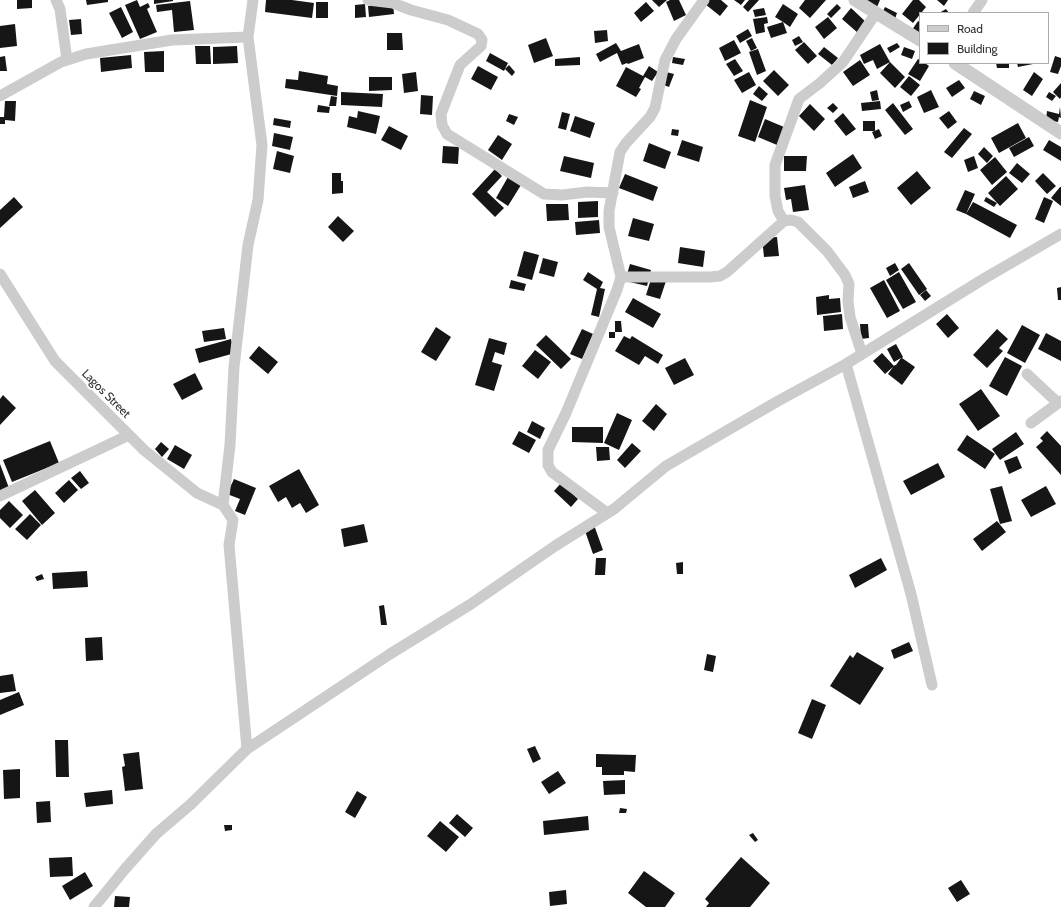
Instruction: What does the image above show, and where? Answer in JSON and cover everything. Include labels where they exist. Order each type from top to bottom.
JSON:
[{"type":"street","points":[[56,0],[60,9],[67,60]]},
{"type":"street","points":[[247,749],[229,545],[233,520],[223,505],[230,445],[234,367],[248,245],[258,200],[262,145],[248,37],[253,0]]},
{"type":"street","points":[[368,0],[393,3],[411,10],[448,20],[478,34],[482,40],[481,46],[460,65],[441,114],[442,125],[448,134],[544,194],[562,195],[586,192],[613,194]]},
{"type":"street","points":[[607,513],[552,472],[548,465],[548,450],[566,413],[621,277],[610,227],[609,211],[620,152],[626,143],[650,117],[655,108],[665,60],[676,39],[704,0]]},
{"type":"street","points":[[855,0],[919,39]]},
{"type":"street","points":[[974,12],[982,0]]},
{"type":"street","points":[[784,221],[778,211],[775,196],[775,165],[799,99],[843,62],[876,13]]},
{"type":"street","points":[[0,96],[61,62],[86,54],[172,40],[248,37]]},
{"type":"street","points":[[957,64],[1061,133]]},
{"type":"street","points":[[621,277],[720,276],[727,272],[784,221],[791,220],[798,222],[827,251],[849,284],[848,301],[850,317],[862,354]]},
{"type":"street","points":[[94,907],[156,834],[191,804],[247,749],[390,654],[471,604],[555,546],[607,513],[666,466],[778,401],[846,364],[984,278],[1061,234]]},
{"type":"street","name":"Lagos Street","points":[[0,274],[55,361],[144,450],[197,493],[223,505]]},
{"type":"street","points":[[846,364],[911,594],[932,685]]},
{"type":"street","points":[[1026,374],[1059,402],[1031,423]]},
{"type":"street","points":[[0,496],[129,435]]},
{"type":"building","points":[[17,0],[32,0],[32,8],[17,9]]},
{"type":"building","points":[[86,0],[108,0],[108,2],[87,5]]},
{"type":"building","points":[[137,0],[140,7],[148,3],[150,7],[147,9],[157,32],[140,39],[125,5]]},
{"type":"building","points":[[154,0],[173,0],[173,1],[154,4]]},
{"type":"building","points":[[266,0],[292,0],[314,3],[312,18],[265,12]]},
{"type":"building","points":[[652,0],[667,0],[659,7]]},
{"type":"building","points":[[670,0],[679,0],[686,15],[674,21],[666,2]]},
{"type":"building","points":[[709,0],[721,0],[728,6],[720,16],[705,4]]},
{"type":"building","points":[[734,0],[745,0],[741,5]]},
{"type":"building","points":[[749,0],[759,0],[748,12],[743,7]]},
{"type":"building","points":[[805,0],[826,0],[810,18],[799,8]]},
{"type":"building","points":[[863,0],[880,0],[877,7]]},
{"type":"building","points":[[913,0],[919,0],[926,7],[922,12],[919,12],[919,16],[913,23],[902,14]]},
{"type":"building","points":[[937,0],[948,0],[944,6]]},
{"type":"building","points":[[190,1],[194,30],[174,32],[172,10],[157,12],[156,5]]},
{"type":"building","points":[[316,2],[328,2],[328,18],[316,18]]},
{"type":"building","points":[[646,2],[654,11],[641,22],[634,13]]},
{"type":"building","points":[[365,4],[366,17],[355,18],[355,5]]},
{"type":"building","points":[[393,4],[394,14],[369,17],[368,6]]},
{"type":"building","points":[[783,4],[798,14],[790,27],[775,17]]},
{"type":"building","points":[[837,4],[841,8],[831,18],[827,14]]},
{"type":"building","points":[[121,7],[133,32],[122,38],[109,13]]},
{"type":"building","points":[[885,7],[897,13],[895,19],[882,13]]},
{"type":"building","points":[[764,8],[766,15],[755,17],[753,10]]},
{"type":"building","points":[[851,8],[867,23],[858,33],[842,19]]},
{"type":"building","points":[[946,9],[948,12],[941,12]]},
{"type":"building","points":[[767,17],[768,23],[764,24],[765,32],[756,34],[753,19]]},
{"type":"building","points":[[828,17],[837,28],[824,39],[815,27]]},
{"type":"building","points":[[81,19],[82,34],[71,35],[69,20]]},
{"type":"building","points":[[918,21],[919,22],[919,34],[912,30]]},
{"type":"building","points":[[783,22],[787,33],[771,38],[767,27]]},
{"type":"building","points":[[15,24],[17,46],[0,48],[0,26]]},
{"type":"building","points":[[748,29],[752,36],[740,43],[736,36]]},
{"type":"building","points":[[607,30],[608,41],[595,43],[594,31]]},
{"type":"building","points":[[387,33],[402,33],[403,50],[387,50]]},
{"type":"building","points":[[799,36],[803,42],[795,46],[792,40]]},
{"type":"building","points":[[546,38],[553,56],[534,63],[528,45]]},
{"type":"building","points":[[752,38],[757,48],[751,51],[746,41]]},
{"type":"building","points":[[734,40],[741,53],[725,61],[719,48]]},
{"type":"building","points":[[804,42],[817,56],[808,64],[795,50]]},
{"type":"building","points":[[616,43],[621,51],[639,44],[644,58],[622,65],[617,53],[600,62],[596,54]]},
{"type":"building","points":[[897,43],[900,47],[890,53],[887,48]]},
{"type":"building","points":[[880,44],[890,62],[877,69],[873,60],[864,64],[860,55]]},
{"type":"building","points":[[195,46],[210,46],[211,64],[196,64]]},
{"type":"building","points":[[237,46],[238,63],[213,64],[213,47]]},
{"type":"building","points":[[824,47],[838,58],[832,65],[818,54]]},
{"type":"building","points":[[904,47],[915,51],[912,59],[901,55]]},
{"type":"building","points":[[758,49],[766,71],[757,75],[749,52]]},
{"type":"building","points":[[164,51],[164,72],[145,72],[144,52]]},
{"type":"building","points":[[490,53],[508,63],[504,71],[486,61]]},
{"type":"building","points":[[131,55],[132,68],[101,72],[100,58]]},
{"type":"building","points":[[5,56],[7,71],[0,71],[0,57]]},
{"type":"building","points":[[1055,56],[1061,58],[1061,66],[1058,74],[1050,72]]},
{"type":"building","points":[[580,57],[580,65],[555,66],[555,59]]},
{"type":"building","points":[[673,57],[685,59],[683,65],[672,63]]},
{"type":"building","points":[[735,59],[743,71],[734,76],[726,64]]},
{"type":"building","points":[[918,59],[919,64],[926,64],[929,66],[920,81],[908,74]]},
{"type":"building","points":[[860,60],[870,75],[853,86],[843,72]]},
{"type":"building","points":[[890,62],[905,77],[895,88],[880,73]]},
{"type":"building","points":[[996,64],[1009,64],[1009,68],[997,68]]},
{"type":"building","points":[[1017,64],[1033,64],[1018,67]]},
{"type":"building","points":[[509,65],[515,72],[512,76],[505,69]]},
{"type":"building","points":[[478,66],[498,77],[491,90],[471,79]]},
{"type":"building","points":[[649,66],[658,72],[652,81],[645,77],[639,88],[641,89],[636,97],[616,86],[626,67],[643,76]]},
{"type":"building","points":[[774,70],[789,85],[778,96],[763,81]]},
{"type":"building","points":[[299,71],[328,76],[327,84],[338,86],[337,96],[285,88],[286,79],[298,80]]},
{"type":"building","points":[[416,72],[418,91],[404,93],[402,74]]},
{"type":"building","points":[[666,72],[674,74],[669,87],[661,84]]},
{"type":"building","points":[[749,72],[756,85],[742,93],[734,80]]},
{"type":"building","points":[[1034,72],[1043,79],[1032,96],[1023,90]]},
{"type":"building","points":[[909,76],[920,85],[911,96],[900,87]]},
{"type":"building","points":[[369,77],[392,77],[392,90],[369,91]]},
{"type":"building","points":[[959,80],[965,88],[952,97],[946,88]]},
{"type":"building","points":[[1061,83],[1061,97],[1060,99],[1053,92]]},
{"type":"building","points":[[759,86],[768,94],[762,101],[753,94]]},
{"type":"building","points":[[877,90],[879,100],[872,101],[870,92]]},
{"type":"building","points":[[931,90],[939,107],[924,113],[917,97]]},
{"type":"building","points":[[974,91],[985,96],[981,105],[970,99]]},
{"type":"building","points":[[341,92],[383,94],[382,107],[341,105]]},
{"type":"building","points":[[1049,92],[1056,96],[1052,101],[1046,97]]},
{"type":"building","points":[[421,95],[433,96],[432,115],[420,114]]},
{"type":"building","points":[[331,96],[337,97],[336,106],[329,106]]},
{"type":"building","points":[[750,100],[767,107],[755,142],[738,136]]},
{"type":"building","points":[[5,101],[16,101],[15,121],[5,120],[5,124],[0,124],[0,117],[4,117]]},
{"type":"building","points":[[880,101],[881,109],[862,111],[861,103]]},
{"type":"building","points":[[909,101],[912,107],[903,112],[900,105]]},
{"type":"building","points":[[833,103],[838,108],[833,113],[827,108]]},
{"type":"building","points":[[893,103],[913,129],[905,135],[885,110]]},
{"type":"building","points":[[810,104],[825,119],[814,131],[799,116]]},
{"type":"building","points":[[318,105],[330,107],[329,113],[317,112]]},
{"type":"building","points":[[1060,107],[1061,118],[1059,117],[1058,122],[1046,120],[1047,111],[1059,114]]},
{"type":"building","points":[[358,111],[380,116],[376,134],[347,127],[349,116],[357,118]]},
{"type":"building","points":[[949,111],[957,122],[948,129],[939,118]]},
{"type":"building","points":[[562,112],[570,114],[566,130],[558,128]]},
{"type":"building","points":[[843,113],[856,129],[846,136],[834,121]]},
{"type":"building","points":[[509,114],[518,117],[514,125],[506,121]]},
{"type":"building","points":[[575,116],[595,123],[590,138],[570,131]]},
{"type":"building","points":[[274,118],[291,121],[290,128],[273,125]]},
{"type":"building","points":[[765,119],[784,127],[777,145],[758,137]]},
{"type":"building","points":[[863,121],[875,121],[875,131],[863,131]]},
{"type":"building","points":[[1018,123],[1026,138],[999,153],[991,138]]},
{"type":"building","points":[[389,126],[408,136],[401,150],[381,140]]},
{"type":"building","points":[[964,128],[972,134],[952,158],[944,152]]},
{"type":"building","points":[[672,129],[679,130],[678,136],[671,135]]},
{"type":"building","points":[[879,129],[882,136],[875,139],[872,132]]},
{"type":"building","points":[[274,133],[293,137],[290,150],[272,146]]},
{"type":"building","points":[[498,135],[512,144],[502,160],[488,150]]},
{"type":"building","points":[[1029,137],[1034,146],[1014,157],[1009,148]]},
{"type":"building","points":[[682,140],[703,147],[699,162],[677,155]]},
{"type":"building","points":[[1049,140],[1061,147],[1061,161],[1043,150]]},
{"type":"building","points":[[649,143],[671,152],[665,169],[643,161]]},
{"type":"building","points":[[443,146],[459,147],[458,164],[442,163]]},
{"type":"building","points":[[984,147],[993,156],[987,163],[978,154]]},
{"type":"building","points":[[277,151],[294,156],[290,173],[273,169]]},
{"type":"building","points":[[853,154],[862,168],[835,187],[826,173]]},
{"type":"building","points":[[564,156],[594,163],[591,178],[560,171]]},
{"type":"building","points":[[784,156],[807,156],[806,171],[784,171]]},
{"type":"building","points":[[974,156],[978,168],[968,172],[964,160]]},
{"type":"building","points":[[995,157],[1007,172],[992,185],[980,170]]},
{"type":"building","points":[[1017,163],[1030,174],[1022,183],[1009,173]]},
{"type":"building","points":[[495,169],[502,176],[487,192],[504,208],[495,217],[472,194]]},
{"type":"building","points":[[917,171],[931,188],[911,205],[897,188]]},
{"type":"building","points":[[332,173],[341,173],[343,193],[332,194]]},
{"type":"building","points":[[1043,173],[1056,186],[1047,194],[1035,181]]},
{"type":"building","points":[[625,174],[658,187],[653,201],[619,188]]},
{"type":"building","points":[[1006,176],[1018,189],[1000,206],[988,193]]},
{"type":"building","points":[[508,177],[521,185],[508,206],[496,198]]},
{"type":"building","points":[[865,181],[869,192],[853,198],[849,187]]},
{"type":"building","points":[[805,185],[809,210],[793,212],[791,199],[786,200],[784,188]]},
{"type":"building","points":[[1061,187],[1061,206],[1051,198]]},
{"type":"building","points":[[965,190],[975,194],[966,214],[956,210]]},
{"type":"building","points":[[14,197],[23,207],[0,228],[0,210]]},
{"type":"building","points":[[986,197],[997,203],[994,207],[984,201]]},
{"type":"building","points":[[1044,197],[1053,201],[1044,223],[1035,219]]},
{"type":"building","points":[[598,201],[598,217],[578,218],[578,202]]},
{"type":"building","points":[[973,202],[1017,225],[1010,238],[966,214]]},
{"type":"building","points":[[546,204],[568,204],[569,220],[547,221]]},
{"type":"building","points":[[338,216],[354,231],[343,242],[328,227]]},
{"type":"building","points":[[633,218],[654,224],[649,241],[628,236]]},
{"type":"building","points":[[599,220],[600,233],[576,235],[575,222]]},
{"type":"building","points":[[777,237],[779,256],[764,257],[762,238]]},
{"type":"building","points":[[680,247],[705,251],[703,267],[678,263]]},
{"type":"building","points":[[524,251],[539,255],[532,280],[517,276]]},
{"type":"building","points":[[543,258],[558,262],[554,277],[539,273]]},
{"type":"building","points":[[895,263],[899,270],[890,276],[886,268]]},
{"type":"building","points":[[909,263],[927,289],[919,295],[901,269]]},
{"type":"building","points":[[630,264],[651,270],[647,286],[625,281]]},
{"type":"building","points":[[588,272],[603,282],[600,288],[605,289],[599,317],[591,315],[597,289],[583,280]]},
{"type":"building","points":[[899,272],[916,302],[903,309],[886,280]]},
{"type":"building","points":[[652,276],[666,281],[660,299],[646,295]]},
{"type":"building","points":[[511,280],[526,284],[524,291],[509,288]]},
{"type":"building","points":[[884,280],[900,311],[887,318],[870,288]]},
{"type":"building","points":[[1061,287],[1061,300],[1058,300],[1057,288]]},
{"type":"building","points":[[926,290],[931,296],[925,301],[920,295]]},
{"type":"building","points":[[829,295],[829,299],[840,298],[841,312],[817,315],[816,297]]},
{"type":"building","points":[[633,298],[661,314],[653,328],[625,312]]},
{"type":"building","points":[[842,314],[843,329],[824,331],[823,316]]},
{"type":"building","points":[[947,314],[959,328],[948,338],[936,324]]},
{"type":"building","points":[[615,321],[621,321],[622,332],[615,332]]},
{"type":"building","points":[[860,324],[868,324],[869,338],[861,339]]},
{"type":"building","points":[[1022,325],[1040,335],[1025,363],[1007,353]]},
{"type":"building","points":[[436,327],[451,337],[436,361],[421,352]]},
{"type":"building","points":[[224,328],[226,339],[204,342],[202,331]]},
{"type":"building","points":[[582,329],[593,334],[582,359],[570,354]]},
{"type":"building","points":[[997,329],[1008,339],[999,348],[1003,351],[987,368],[973,355]]},
{"type":"building","points":[[609,332],[615,332],[615,338],[609,338]]},
{"type":"building","points":[[1046,333],[1061,341],[1061,361],[1038,349]]},
{"type":"building","points":[[546,335],[571,359],[561,369],[536,345]]},
{"type":"building","points":[[624,336],[630,339],[632,336],[663,355],[658,364],[645,356],[639,365],[615,351]]},
{"type":"building","points":[[489,338],[507,343],[504,355],[495,352],[492,362],[502,365],[494,391],[475,385]]},
{"type":"building","points":[[231,339],[235,353],[199,363],[195,349]]},
{"type":"building","points":[[896,344],[903,357],[902,358],[915,367],[902,385],[888,374],[893,367],[885,374],[873,361],[882,353],[894,366],[896,365],[901,358],[894,362],[887,349]]},
{"type":"building","points":[[259,346],[278,362],[268,374],[249,358]]},
{"type":"building","points":[[535,350],[551,362],[538,379],[522,366]]},
{"type":"building","points":[[1005,357],[1022,366],[1007,396],[989,386]]},
{"type":"building","points":[[685,358],[694,375],[674,385],[665,368]]},
{"type":"building","points":[[195,373],[203,389],[182,400],[173,384]]},
{"type":"building","points":[[981,389],[1000,416],[978,431],[959,404]]},
{"type":"building","points":[[3,395],[16,408],[0,425],[0,399]]},
{"type":"building","points":[[656,404],[667,414],[654,431],[642,421]]},
{"type":"building","points":[[617,413],[632,420],[619,450],[604,443]]},
{"type":"building","points":[[532,421],[545,428],[540,439],[527,432]]},
{"type":"building","points":[[572,427],[603,427],[603,443],[572,442]]},
{"type":"building","points":[[519,431],[536,440],[529,453],[512,444]]},
{"type":"building","points":[[1047,431],[1061,446],[1061,475],[1036,447],[1043,441],[1040,438]]},
{"type":"building","points":[[1016,432],[1024,444],[1000,460],[992,449]]},
{"type":"building","points":[[967,435],[995,454],[985,469],[957,450]]},
{"type":"building","points":[[50,441],[59,463],[12,482],[3,460]]},
{"type":"building","points":[[161,442],[169,449],[162,457],[155,449]]},
{"type":"building","points":[[632,443],[641,451],[625,468],[617,460]]},
{"type":"building","points":[[175,445],[192,455],[184,469],[167,459]]},
{"type":"building","points":[[596,447],[609,447],[610,460],[597,461]]},
{"type":"building","points":[[1017,456],[1022,468],[1009,474],[1004,461]]},
{"type":"building","points":[[938,463],[945,477],[911,495],[903,481]]},
{"type":"building","points":[[0,464],[9,488],[0,491]]},
{"type":"building","points":[[299,469],[319,505],[306,513],[300,503],[292,508],[286,497],[278,502],[269,486]]},
{"type":"building","points":[[80,471],[89,483],[81,489],[71,478]]},
{"type":"building","points":[[234,479],[256,488],[245,515],[235,511],[240,499],[227,494]]},
{"type":"building","points":[[69,480],[78,490],[64,503],[55,493]]},
{"type":"building","points":[[561,483],[578,499],[571,507],[554,491]]},
{"type":"building","points":[[1002,486],[1012,521],[1000,524],[990,489]]},
{"type":"building","points":[[1046,486],[1056,504],[1031,517],[1021,500]]},
{"type":"building","points":[[35,490],[55,513],[42,525],[22,501]]},
{"type":"building","points":[[9,501],[23,515],[10,528],[0,518],[0,510]]},
{"type":"building","points":[[30,514],[41,525],[27,540],[15,529]]},
{"type":"building","points":[[997,521],[1006,532],[982,551],[973,539]]},
{"type":"building","points":[[364,524],[368,542],[344,547],[341,529]]},
{"type":"building","points":[[594,525],[603,550],[593,554],[584,528]]},
{"type":"building","points":[[596,558],[606,558],[605,575],[595,575]]},
{"type":"building","points":[[881,558],[887,570],[855,588],[849,575]]},
{"type":"building","points":[[683,562],[683,574],[677,574],[676,563]]},
{"type":"building","points":[[87,571],[88,587],[53,589],[52,573]]},
{"type":"building","points":[[42,574],[44,579],[37,581],[35,577]]},
{"type":"building","points":[[384,605],[387,625],[381,625],[379,606]]},
{"type":"building","points":[[102,637],[103,660],[86,661],[85,638]]},
{"type":"building","points":[[909,642],[913,651],[894,659],[891,650]]},
{"type":"building","points":[[857,652],[884,668],[860,705],[830,686],[850,655],[853,658]]},
{"type":"building","points":[[707,654],[716,656],[713,672],[704,670]]},
{"type":"building","points":[[13,674],[16,691],[0,693],[0,676]]},
{"type":"building","points":[[19,692],[24,705],[0,715],[0,700]]},
{"type":"building","points":[[812,699],[826,705],[812,739],[798,733]]},
{"type":"building","points":[[55,740],[68,740],[69,777],[56,777]]},
{"type":"building","points":[[535,746],[541,759],[533,763],[527,749]]},
{"type":"building","points":[[139,752],[143,789],[125,791],[122,767],[125,766],[123,754]]},
{"type":"building","points":[[596,754],[636,755],[635,772],[624,771],[624,775],[602,775],[602,767],[596,767]]},
{"type":"building","points":[[20,769],[20,798],[4,799],[3,770]]},
{"type":"building","points":[[558,771],[566,783],[549,794],[541,782]]},
{"type":"building","points":[[625,780],[625,794],[604,795],[603,781]]},
{"type":"building","points":[[112,790],[113,804],[86,807],[84,793]]},
{"type":"building","points":[[357,791],[367,797],[355,818],[345,812]]},
{"type":"building","points":[[50,801],[51,822],[37,823],[36,802]]},
{"type":"building","points":[[620,808],[627,809],[626,813],[619,813]]},
{"type":"building","points":[[457,814],[473,828],[465,837],[449,823]]},
{"type":"building","points":[[588,816],[589,830],[544,835],[543,821]]},
{"type":"building","points":[[440,821],[459,837],[446,852],[427,836]]},
{"type":"building","points":[[224,825],[232,825],[232,830],[225,831]]},
{"type":"building","points":[[753,833],[758,840],[755,842],[749,835]]},
{"type":"building","points":[[72,857],[73,876],[50,877],[49,858]]},
{"type":"building","points":[[741,857],[770,883],[750,907],[706,907],[709,903],[705,899]]},
{"type":"building","points":[[644,871],[675,893],[665,907],[646,907],[628,893]]},
{"type":"building","points":[[85,872],[93,886],[70,900],[62,886]]},
{"type":"building","points":[[961,880],[970,894],[957,902],[948,888]]},
{"type":"building","points":[[566,890],[567,904],[550,906],[549,892]]},
{"type":"building","points":[[115,896],[130,897],[129,907],[114,907]]}]
